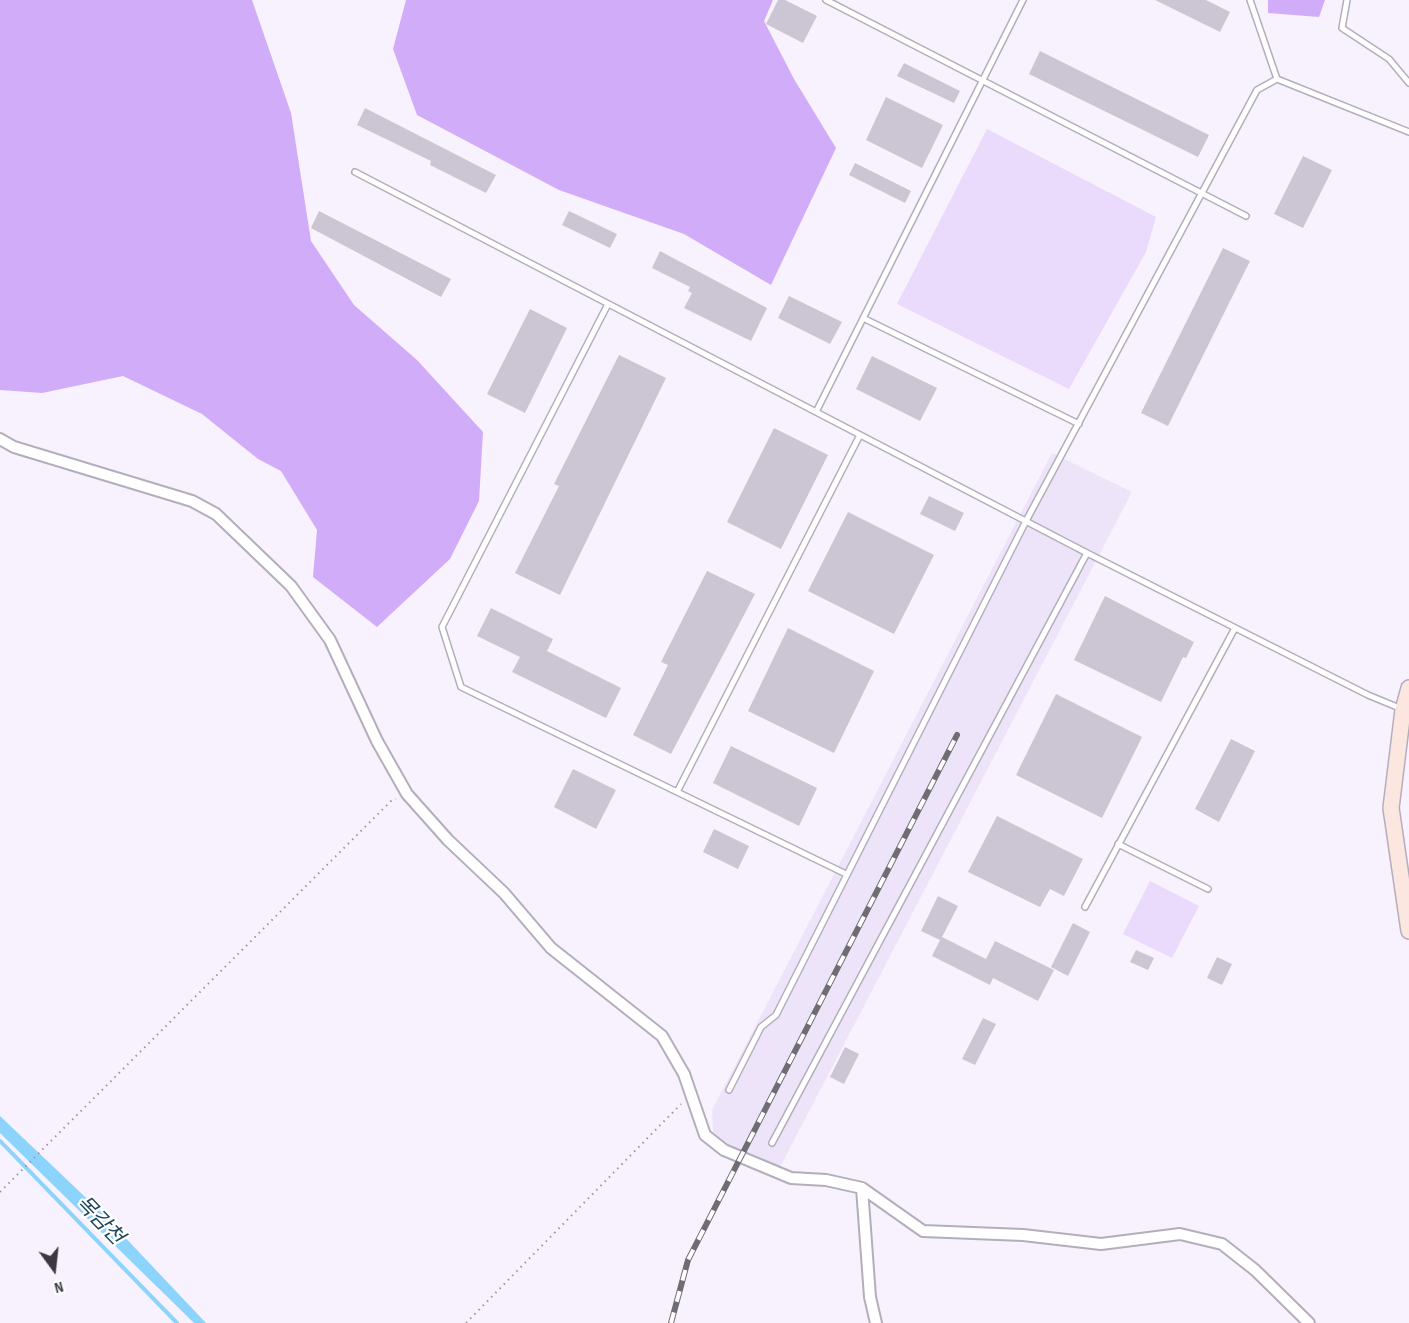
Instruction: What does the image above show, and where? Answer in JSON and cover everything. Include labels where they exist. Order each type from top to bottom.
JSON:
[{"type":"street","points":[[0,439],[14,447],[192,501],[216,514],[291,586],[330,640],[377,741],[407,794],[448,840],[519,909],[551,948],[662,1036],[684,1074],[705,1135],[724,1150],[791,1178],[826,1180],[861,1188],[923,1232],[1023,1235],[1101,1244],[1180,1234],[1222,1244],[1255,1270],[1309,1323]]},
{"type":"street","points":[[1409,688],[1403,710],[1391,808],[1409,932]]},
{"type":"street","points":[[861,1188],[870,1297],[876,1323]]},
{"type":"lane","points":[[826,0],[1245,216]]},
{"type":"lane","points":[[816,412],[1023,0]]},
{"type":"lane","points":[[1250,0],[1277,79],[1409,132]]},
{"type":"lane","points":[[1347,0],[1342,28],[1389,58],[1409,83]]},
{"type":"lane","points":[[729,1090],[760,1027],[777,1015],[846,874],[1026,521],[1257,90],[1277,79]]},
{"type":"lane","points":[[355,172],[1087,553],[1368,695],[1403,710]]},
{"type":"lane","points":[[608,304],[442,627],[461,687],[846,874]]},
{"type":"lane","points":[[863,318],[1079,424]]},
{"type":"lane","points":[[677,792],[860,435]]},
{"type":"lane","points":[[772,1143],[1087,553]]},
{"type":"lane","points":[[1084,907],[1235,628]]},
{"type":"lane","points":[[1118,844],[1208,889]]},
{"type":"path","points":[[0,1192],[391,801],[407,794]]},
{"type":"path","points":[[466,1323],[691,1093]]},
{"type":"shaded area","points":[[0,0],[252,0],[291,113],[311,241],[354,305],[417,360],[483,432],[479,501],[450,559],[377,627],[313,577],[317,530],[281,471],[258,459],[202,414],[123,376],[42,393],[0,390]]},
{"type":"shaded area","points":[[406,0],[773,0],[764,21],[794,79],[836,148],[771,285],[684,234],[559,190],[417,115],[393,49]]},
{"type":"shaded area","points":[[1268,0],[1325,0],[1319,17],[1268,13]]},
{"type":"shaded area","points":[[987,129],[1156,217],[1146,252],[1069,389],[897,304]]},
{"type":"shaded area","points":[[1052,453],[1132,492],[779,1169],[727,1148],[713,1132],[712,1110]]},
{"type":"shaded area","points":[[1150,881],[1199,906],[1172,958],[1123,934]]},
{"type":"water","name":"목감천","points":[[0,1116],[102,1213],[206,1323],[194,1323],[0,1133]]},
{"type":"building","points":[[778,0],[785,0],[817,16],[803,43],[766,24]]},
{"type":"building","points":[[1155,0],[1206,0],[1230,12],[1220,32]]},
{"type":"building","points":[[1040,51],[1209,135],[1198,157],[1029,74]]},
{"type":"building","points":[[904,63],[960,91],[954,103],[897,76]]},
{"type":"building","points":[[886,97],[943,125],[922,168],[866,140]]},
{"type":"building","points":[[365,108],[496,175],[486,193],[430,165],[431,161],[357,125]]},
{"type":"building","points":[[1303,156],[1332,170],[1303,228],[1274,214]]},
{"type":"building","points":[[855,163],[911,191],[905,203],[849,175]]},
{"type":"building","points":[[319,211],[451,279],[441,297],[311,228]]},
{"type":"building","points":[[569,211],[617,234],[610,248],[562,225]]},
{"type":"building","points":[[1223,248],[1250,261],[1168,426],[1141,413]]},
{"type":"building","points":[[660,251],[767,308],[751,341],[684,308],[692,293],[688,291],[690,287],[652,268]]},
{"type":"building","points":[[789,296],[842,322],[830,344],[778,318]]},
{"type":"building","points":[[530,309],[567,328],[525,413],[487,394]]},
{"type":"building","points":[[619,355],[666,378],[560,595],[515,573],[559,486],[554,484]]},
{"type":"building","points":[[872,356],[937,388],[920,421],[856,389]]},
{"type":"building","points":[[774,428],[828,455],[781,549],[727,522]]},
{"type":"building","points":[[929,496],[964,513],[955,531],[920,514]]},
{"type":"building","points":[[848,512],[934,555],[894,634],[808,591]]},
{"type":"building","points":[[707,571],[755,594],[671,754],[633,735],[668,665],[661,662]]},
{"type":"building","points":[[1105,596],[1194,642],[1186,658],[1183,657],[1161,702],[1074,660]]},
{"type":"building","points":[[491,608],[553,639],[547,651],[621,688],[606,718],[512,672],[520,657],[477,636]]},
{"type":"building","points":[[788,628],[874,671],[834,753],[748,711]]},
{"type":"building","points":[[1056,694],[1142,737],[1102,818],[1016,775]]},
{"type":"building","points":[[1231,739],[1255,751],[1219,822],[1195,809]]},
{"type":"building","points":[[731,746],[817,788],[799,826],[713,783]]},
{"type":"building","points":[[573,769],[616,790],[596,829],[554,807]]},
{"type":"building","points":[[997,816],[1083,859],[1064,896],[1050,889],[1040,907],[968,872]]},
{"type":"building","points":[[714,829],[749,846],[738,869],[703,852]]},
{"type":"building","points":[[938,896],[958,906],[942,937],[986,959],[995,941],[1054,970],[1038,1001],[993,978],[990,985],[932,956],[940,940],[921,931]]},
{"type":"building","points":[[1073,923],[1090,932],[1068,976],[1051,967]]},
{"type":"building","points":[[1136,950],[1154,958],[1148,970],[1130,962]]},
{"type":"building","points":[[1217,957],[1232,964],[1222,985],[1207,978]]},
{"type":"building","points":[[983,1018],[996,1024],[975,1065],[962,1059]]},
{"type":"building","points":[[845,1047],[859,1054],[844,1084],[830,1077]]},
{"type":"waterway","name":"목감천","points":[[0,1141],[177,1323]]},
{"type":"railway","points":[[671,1323],[688,1260],[957,735]]}]
